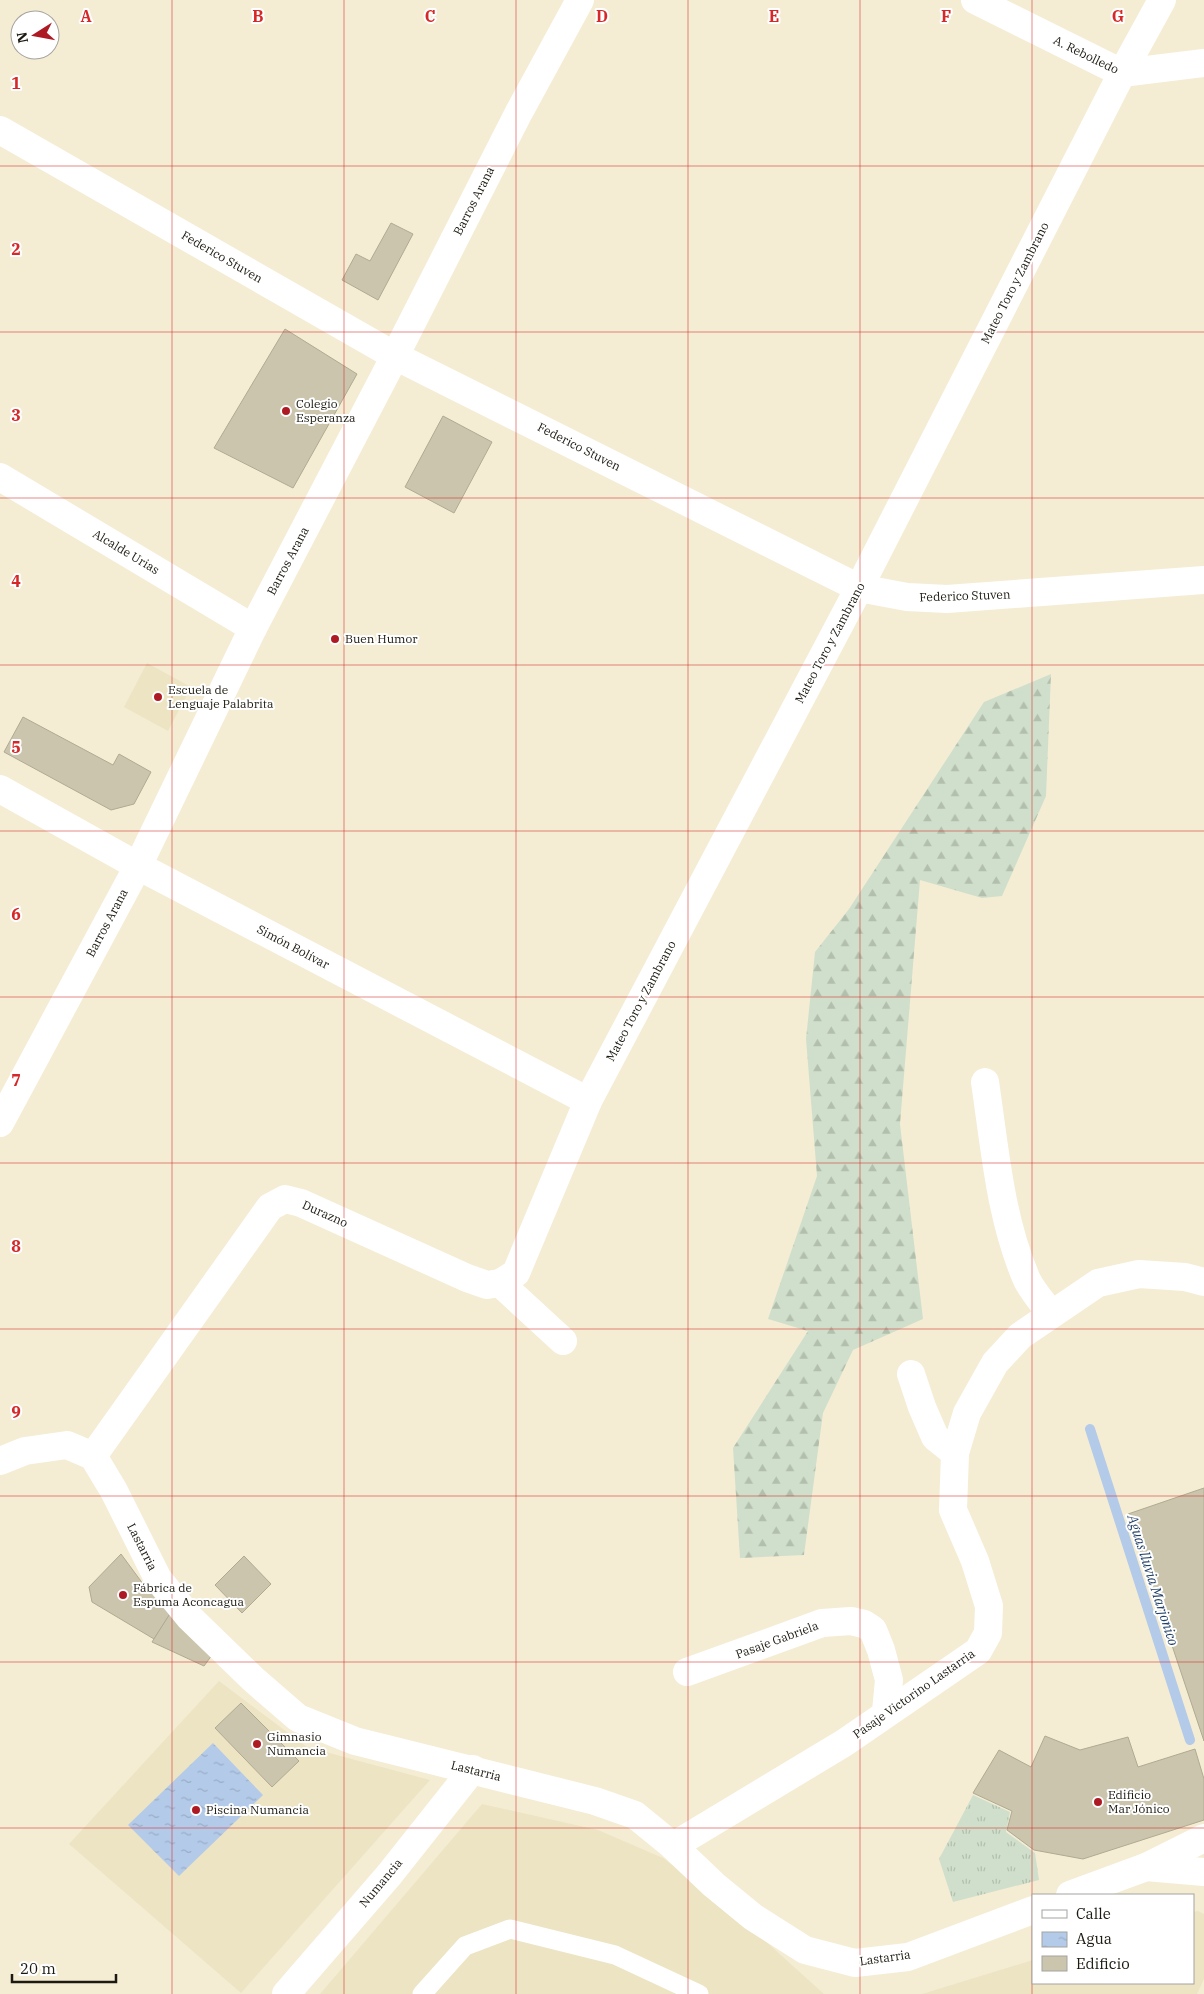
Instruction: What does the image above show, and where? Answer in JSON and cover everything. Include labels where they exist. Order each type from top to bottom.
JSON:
[{"type":"street","name":"Barros Arana","points":[[0,1123],[138,866],[253,628],[395,356],[518,114],[580,0]]},
{"type":"street","name":"A. Rebolledo","points":[[975,0],[1122,73],[1204,63]]},
{"type":"street","name":"Mateo Toro y Zambrano","points":[[500,1283],[516,1273],[588,1101],[859,588],[1122,73],[1162,0]]},
{"type":"street","name":"Federico Stuven","points":[[0,130],[395,356],[859,588],[907,597],[947,599],[1204,580]]},
{"type":"street","name":"Alcalde Urias","points":[[0,477],[253,628]]},
{"type":"street","name":"Simón Bolívar","points":[[0,789],[138,866],[588,1101]]},
{"type":"street","points":[[985,1082],[1003,1205],[1013,1241],[1028,1281],[1051,1314]]},
{"type":"street","name":"Durazno","points":[[92,1456],[270,1207],[284,1199],[301,1203],[467,1278],[487,1285],[500,1283]]},
{"type":"street","name":"Pasaje Victorino Lastarria","points":[[673,1846],[844,1743],[886,1712],[978,1651],[988,1633],[990,1606],[975,1561],[952,1510],[955,1453],[967,1413],[995,1363],[1020,1336],[1098,1283],[1138,1274],[1185,1277],[1204,1282]]},
{"type":"street","points":[[500,1283],[563,1341]]},
{"type":"street","points":[[911,1374],[935,1437],[955,1453]]},
{"type":"street","points":[[0,1461],[25,1451],[67,1445],[92,1456]]},
{"type":"street","name":"Lastarria","points":[[92,1456],[114,1492],[158,1579],[190,1618],[253,1679],[298,1718],[355,1741],[473,1769],[595,1801],[635,1814],[673,1846],[714,1885],[753,1917],[805,1950],[855,1963],[908,1957],[1032,1910]]},
{"type":"street","name":"Pasaje Gabriela","points":[[686,1672],[822,1623],[851,1621],[864,1624],[873,1630],[889,1680],[886,1712]]},
{"type":"street","name":"Numancia","points":[[286,1994],[389,1875],[473,1769]]},
{"type":"street","points":[[1073,1894],[1146,1867],[1204,1838]]},
{"type":"street","points":[[1146,1867],[1204,1872]]},
{"type":"lane","points":[[422,1994],[465,1946],[510,1929],[615,1955],[699,1994]]},
{"type":"shaded area","name":"Escuela de Lenguaje Palabrita","points":[[147,663],[191,687],[168,731],[124,707]]},
{"type":"shaded area","points":[[219,1681],[307,1747],[430,1780],[241,1993],[69,1844]]},
{"type":"shaded area","points":[[482,1804],[598,1830],[663,1858],[732,1911],[824,1994],[320,1994]]},
{"type":"shaded area","points":[[1198,1911],[1204,1914],[1204,1979],[1197,1994],[922,1994],[1032,1960],[1032,1984],[1194,1984],[1194,1912]]},
{"type":"green space","points":[[1051,674],[1046,796],[1002,896],[982,898],[920,880],[900,1124],[923,1319],[853,1350],[823,1413],[804,1555],[740,1558],[733,1448],[808,1331],[768,1319],[817,1176],[806,1039],[815,952],[849,909],[984,702]]},
{"type":"green space","points":[[973,1795],[1010,1812],[1006,1832],[1035,1853],[1039,1880],[953,1902],[939,1859]]},
{"type":"water","name":"Piscina Numancia","points":[[213,1743],[263,1795],[179,1876],[128,1825]]},
{"type":"building","points":[[391,223],[413,234],[378,300],[342,280],[356,254],[370,261]]},
{"type":"building","name":"Colegio Esperanza","points":[[285,329],[357,374],[293,488],[214,448]]},
{"type":"building","points":[[443,416],[492,442],[454,513],[405,487]]},
{"type":"building","points":[[23,717],[113,765],[119,754],[151,772],[134,804],[111,810],[4,752]]},
{"type":"building","points":[[1204,1488],[1204,1741],[1128,1514]]},
{"type":"building","name":"Fábrica de Espuma Aconcagua","points":[[121,1554],[146,1588],[174,1608],[154,1639],[92,1602],[89,1587]]},
{"type":"building","points":[[244,1556],[271,1584],[242,1613],[215,1585]]},
{"type":"building","points":[[171,1612],[215,1651],[204,1666],[152,1642]]},
{"type":"building","name":"Gimnasio Numancia","points":[[241,1703],[299,1761],[272,1787],[215,1728]]},
{"type":"building","name":"Edificio Mar Jónico","points":[[1045,1736],[1080,1750],[1128,1737],[1138,1767],[1195,1749],[1204,1779],[1204,1820],[1083,1859],[1034,1850],[1007,1830],[1012,1811],[973,1793],[999,1750],[1031,1767]]},
{"type":"waterway","name":"Aguas lluvia Marjonico","points":[[1090,1429],[1190,1740]]},
{"type":"place","name":"Colegio Esperanza","points":[[286,411]]},
{"type":"place","name":"Buen Humor","points":[[335,639]]},
{"type":"place","name":"Escuela de Lenguaje Palabrita","points":[[158,697]]},
{"type":"place","name":"Fábrica de Espuma Aconcagua","points":[[123,1595]]},
{"type":"place","name":"Gimnasio Numancia","points":[[257,1744]]},
{"type":"place","name":"Edificio Mar Jónico","points":[[1098,1802]]},
{"type":"place","name":"Piscina Numancia","points":[[196,1810]]}]
